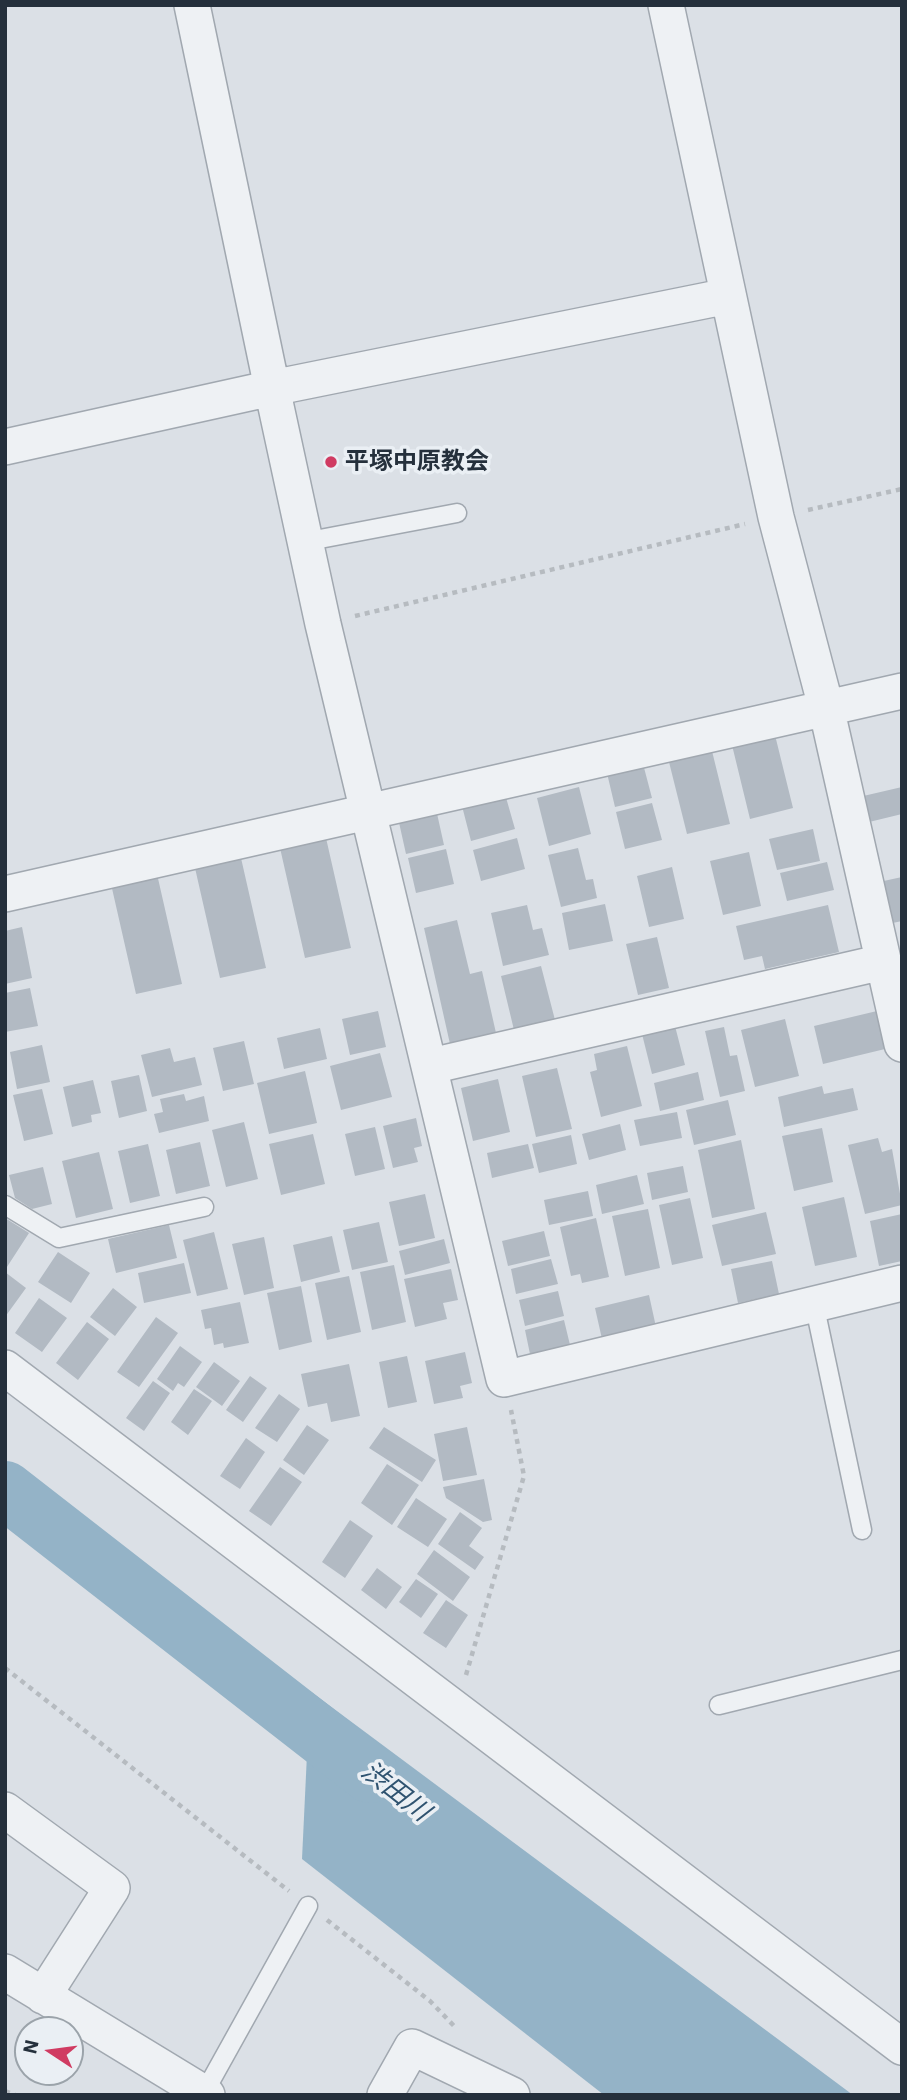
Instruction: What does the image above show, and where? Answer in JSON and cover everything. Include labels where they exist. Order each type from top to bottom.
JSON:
[{"type":"street","points":[[192,5],[304,542],[505,1379],[902,1283]]},
{"type":"street","points":[[666,5],[776,517],[826,707],[902,1044]]},
{"type":"street","points":[[5,447],[272,388],[728,296]]},
{"type":"street","points":[[5,894],[902,691]]},
{"type":"street","points":[[431,1066],[883,962]]},
{"type":"street","points":[[5,1368],[902,2047]]},
{"type":"street","points":[[5,1810],[112,1888],[43,1996]]},
{"type":"street","points":[[5,1972],[205,2094]]},
{"type":"street","points":[[385,2095],[412,2047],[512,2095]]},
{"type":"lane","points":[[304,542],[457,513]]},
{"type":"lane","points":[[5,1205],[59,1238],[205,1207]]},
{"type":"lane","points":[[814,1303],[862,1530]]},
{"type":"lane","points":[[719,1705],[902,1660]]},
{"type":"lane","points":[[205,2094],[308,1906]]},
{"type":"path","points":[[323,624],[902,489]]},
{"type":"path","points":[[456,1710],[524,1476],[505,1379]]},
{"type":"path","points":[[5,1668],[430,2001],[466,2038]]},
{"type":"path","points":[[5,2091],[15,2095]]},
{"type":"water","points":[[310,1691],[853,2095],[604,2095],[302,1859]]},
{"type":"building","points":[[774,731],[793,808],[750,819],[731,741]]},
{"type":"building","points":[[711,747],[730,824],[687,834],[668,758]]},
{"type":"building","points":[[642,760],[652,798],[615,807],[606,769]]},
{"type":"building","points":[[579,787],[591,834],[549,846],[537,798]]},
{"type":"building","points":[[902,787],[902,814],[865,823],[859,797]]},
{"type":"building","points":[[505,794],[515,829],[471,841],[462,806]]},
{"type":"building","points":[[652,803],[662,840],[625,849],[616,812]]},
{"type":"building","points":[[436,809],[444,845],[406,854],[398,818]]},
{"type":"building","points":[[813,829],[820,861],[777,870],[769,839]]},
{"type":"building","points":[[326,838],[351,948],[305,958],[280,848]]},
{"type":"building","points":[[517,838],[525,869],[481,881],[473,850]]},
{"type":"building","points":[[578,848],[586,880],[593,879],[597,898],[561,907],[548,855]]},
{"type":"building","points":[[446,849],[454,884],[416,893],[408,858]]},
{"type":"building","points":[[749,852],[761,906],[723,915],[710,861]]},
{"type":"building","points":[[241,858],[266,968],[220,978],[195,868]]},
{"type":"building","points":[[827,862],[834,890],[787,901],[780,873]]},
{"type":"building","points":[[672,867],[684,919],[649,927],[637,876]]},
{"type":"building","points":[[157,874],[182,984],[136,994],[111,884]]},
{"type":"building","points":[[902,877],[902,921],[888,924],[879,882]]},
{"type":"building","points":[[605,904],[613,941],[569,950],[562,913]]},
{"type":"building","points":[[527,905],[533,930],[542,928],[549,955],[503,966],[491,913]]},
{"type":"building","points":[[828,905],[839,952],[765,969],[762,956],[744,960],[736,926]]},
{"type":"building","points":[[457,920],[470,974],[482,971],[496,1033],[450,1044],[424,928]]},
{"type":"building","points":[[22,927],[32,978],[5,984],[5,931]]},
{"type":"building","points":[[657,937],[669,988],[638,995],[626,944]]},
{"type":"building","points":[[541,966],[555,1020],[514,1030],[501,976]]},
{"type":"building","points":[[30,988],[38,1026],[5,1032],[5,993]]},
{"type":"building","points":[[378,1011],[386,1047],[350,1055],[342,1019]]},
{"type":"building","points":[[877,1011],[885,1049],[823,1064],[814,1026]]},
{"type":"building","points":[[785,1019],[799,1076],[755,1087],[741,1030]]},
{"type":"building","points":[[675,1026],[685,1065],[652,1074],[642,1034]]},
{"type":"building","points":[[724,1027],[730,1056],[737,1055],[745,1091],[720,1097],[705,1031]]},
{"type":"building","points":[[320,1028],[327,1059],[284,1069],[277,1038]]},
{"type":"building","points":[[244,1041],[254,1084],[223,1091],[213,1048]]},
{"type":"building","points":[[42,1045],[50,1082],[17,1089],[10,1052]]},
{"type":"building","points":[[627,1046],[642,1106],[601,1117],[590,1072],[597,1070],[594,1054]]},
{"type":"building","points":[[170,1048],[174,1062],[195,1057],[202,1085],[152,1097],[141,1055]]},
{"type":"building","points":[[380,1053],[392,1097],[341,1110],[330,1066]]},
{"type":"building","points":[[557,1068],[572,1129],[536,1137],[522,1076]]},
{"type":"building","points":[[305,1071],[317,1123],[269,1134],[257,1083]]},
{"type":"building","points":[[698,1072],[704,1100],[660,1111],[654,1083]]},
{"type":"building","points":[[139,1075],[147,1111],[119,1118],[111,1081]]},
{"type":"building","points":[[498,1079],[510,1132],[473,1141],[461,1088]]},
{"type":"building","points":[[93,1080],[101,1113],[91,1115],[92,1122],[72,1127],[63,1087]]},
{"type":"building","points":[[822,1086],[824,1094],[853,1088],[858,1110],[784,1127],[778,1097]]},
{"type":"building","points":[[42,1089],[53,1134],[24,1141],[13,1095]]},
{"type":"building","points":[[184,1094],[186,1101],[204,1096],[209,1121],[159,1133],[154,1114],[163,1112],[160,1099]]},
{"type":"building","points":[[728,1100],[736,1135],[694,1145],[686,1110]]},
{"type":"building","points":[[677,1112],[682,1138],[640,1146],[634,1120]]},
{"type":"building","points":[[416,1118],[422,1146],[414,1148],[418,1162],[393,1168],[383,1126]]},
{"type":"building","points":[[244,1122],[258,1179],[226,1187],[212,1130]]},
{"type":"building","points":[[620,1124],[626,1150],[589,1160],[582,1134]]},
{"type":"building","points":[[375,1127],[385,1169],[355,1176],[345,1134]]},
{"type":"building","points":[[822,1128],[833,1182],[794,1191],[782,1136]]},
{"type":"building","points":[[313,1134],[325,1184],[281,1195],[269,1144]]},
{"type":"building","points":[[571,1135],[577,1164],[539,1173],[532,1144]]},
{"type":"building","points":[[878,1138],[882,1152],[892,1149],[902,1205],[865,1214],[848,1145]]},
{"type":"building","points":[[741,1140],[755,1209],[712,1218],[698,1150]]},
{"type":"building","points":[[200,1142],[210,1186],[176,1194],[166,1150]]},
{"type":"building","points":[[148,1144],[160,1196],[130,1203],[118,1151]]},
{"type":"building","points":[[528,1144],[534,1168],[492,1178],[487,1153]]},
{"type":"building","points":[[99,1152],[113,1209],[76,1218],[62,1161]]},
{"type":"building","points":[[683,1166],[688,1192],[652,1200],[647,1173]]},
{"type":"building","points":[[43,1167],[52,1204],[32,1209],[15,1198],[9,1175]]},
{"type":"building","points":[[637,1175],[644,1204],[602,1214],[596,1185]]},
{"type":"building","points":[[588,1191],[593,1216],[549,1225],[544,1200]]},
{"type":"building","points":[[425,1194],[435,1238],[399,1246],[389,1202]]},
{"type":"building","points":[[844,1197],[857,1257],[815,1266],[802,1207]]},
{"type":"building","points":[[690,1198],[703,1258],[672,1265],[659,1205]]},
{"type":"building","points":[[648,1209],[660,1268],[625,1276],[612,1216]]},
{"type":"building","points":[[766,1212],[776,1254],[722,1266],[712,1225]]},
{"type":"building","points":[[902,1214],[902,1261],[879,1266],[870,1221]]},
{"type":"building","points":[[5,1218],[29,1233],[5,1270]]},
{"type":"building","points":[[596,1218],[609,1277],[582,1283],[580,1274],[571,1276],[560,1227]]},
{"type":"building","points":[[379,1222],[388,1262],[352,1270],[343,1230]]},
{"type":"building","points":[[169,1225],[177,1258],[116,1273],[108,1239]]},
{"type":"building","points":[[544,1231],[550,1256],[508,1266],[502,1241]]},
{"type":"building","points":[[214,1232],[228,1289],[197,1296],[183,1240]]},
{"type":"building","points":[[332,1236],[340,1272],[301,1282],[293,1245]]},
{"type":"building","points":[[264,1237],[274,1288],[244,1295],[232,1244]]},
{"type":"building","points":[[444,1239],[450,1263],[405,1275],[399,1251]]},
{"type":"building","points":[[58,1252],[90,1273],[71,1303],[38,1282]]},
{"type":"building","points":[[551,1259],[558,1284],[516,1294],[511,1269]]},
{"type":"building","points":[[772,1261],[779,1294],[738,1303],[731,1269]]},
{"type":"building","points":[[184,1263],[191,1293],[144,1303],[138,1273]]},
{"type":"building","points":[[394,1265],[406,1322],[372,1330],[360,1272]]},
{"type":"building","points":[[451,1269],[458,1300],[443,1303],[447,1319],[415,1327],[404,1279]]},
{"type":"building","points":[[5,1272],[26,1288],[5,1317]]},
{"type":"building","points":[[349,1276],[361,1332],[327,1340],[315,1283]]},
{"type":"building","points":[[301,1286],[312,1342],[279,1350],[267,1293]]},
{"type":"building","points":[[113,1288],[137,1307],[115,1336],[90,1317]]},
{"type":"building","points":[[558,1291],[564,1316],[525,1326],[519,1300]]},
{"type":"building","points":[[649,1295],[656,1327],[602,1339],[595,1308]]},
{"type":"building","points":[[39,1298],[67,1318],[42,1352],[15,1333]]},
{"type":"building","points":[[240,1302],[249,1343],[224,1348],[223,1343],[214,1345],[211,1328],[205,1329],[201,1310]]},
{"type":"building","points":[[156,1317],[178,1333],[139,1387],[117,1372]]},
{"type":"building","points":[[564,1320],[570,1345],[530,1354],[525,1330]]},
{"type":"building","points":[[87,1322],[109,1339],[78,1380],[56,1363]]},
{"type":"building","points":[[180,1346],[202,1362],[184,1387],[178,1383],[173,1391],[157,1379]]},
{"type":"building","points":[[465,1352],[472,1383],[460,1386],[463,1398],[434,1404],[425,1361]]},
{"type":"building","points":[[407,1356],[417,1402],[388,1408],[379,1362]]},
{"type":"building","points":[[214,1362],[240,1381],[222,1406],[196,1387]]},
{"type":"building","points":[[349,1364],[360,1416],[331,1422],[327,1403],[308,1407],[301,1374]]},
{"type":"building","points":[[250,1376],[267,1388],[243,1422],[226,1410]]},
{"type":"building","points":[[153,1381],[170,1393],[144,1431],[126,1418]]},
{"type":"building","points":[[194,1389],[212,1401],[188,1435],[171,1422]]},
{"type":"building","points":[[279,1394],[300,1409],[277,1442],[255,1428]]},
{"type":"building","points":[[307,1425],[329,1440],[304,1475],[283,1460]]},
{"type":"building","points":[[384,1427],[436,1460],[422,1482],[369,1448]]},
{"type":"building","points":[[467,1427],[477,1475],[443,1481],[434,1434]]},
{"type":"building","points":[[246,1438],[265,1452],[240,1489],[220,1476]]},
{"type":"building","points":[[387,1464],[419,1485],[392,1525],[361,1503]]},
{"type":"building","points":[[280,1467],[302,1482],[271,1526],[249,1511]]},
{"type":"building","points":[[484,1479],[492,1520],[483,1522],[446,1498],[443,1487]]},
{"type":"building","points":[[416,1498],[447,1519],[428,1547],[397,1527]]},
{"type":"building","points":[[460,1512],[482,1528],[469,1546],[484,1557],[475,1570],[438,1544]]},
{"type":"building","points":[[350,1520],[373,1536],[345,1578],[322,1562]]},
{"type":"building","points":[[434,1550],[470,1577],[453,1601],[417,1574]]},
{"type":"building","points":[[377,1568],[402,1587],[386,1609],[361,1590]]},
{"type":"building","points":[[416,1579],[438,1594],[421,1618],[399,1602]]},
{"type":"building","points":[[446,1600],[468,1615],[446,1648],[423,1633]]},
{"type":"waterway","name":"渋田川","points":[[5,1490],[370,1774]]},
{"type":"place","name":"平塚中原教会","points":[[331,462]]}]
